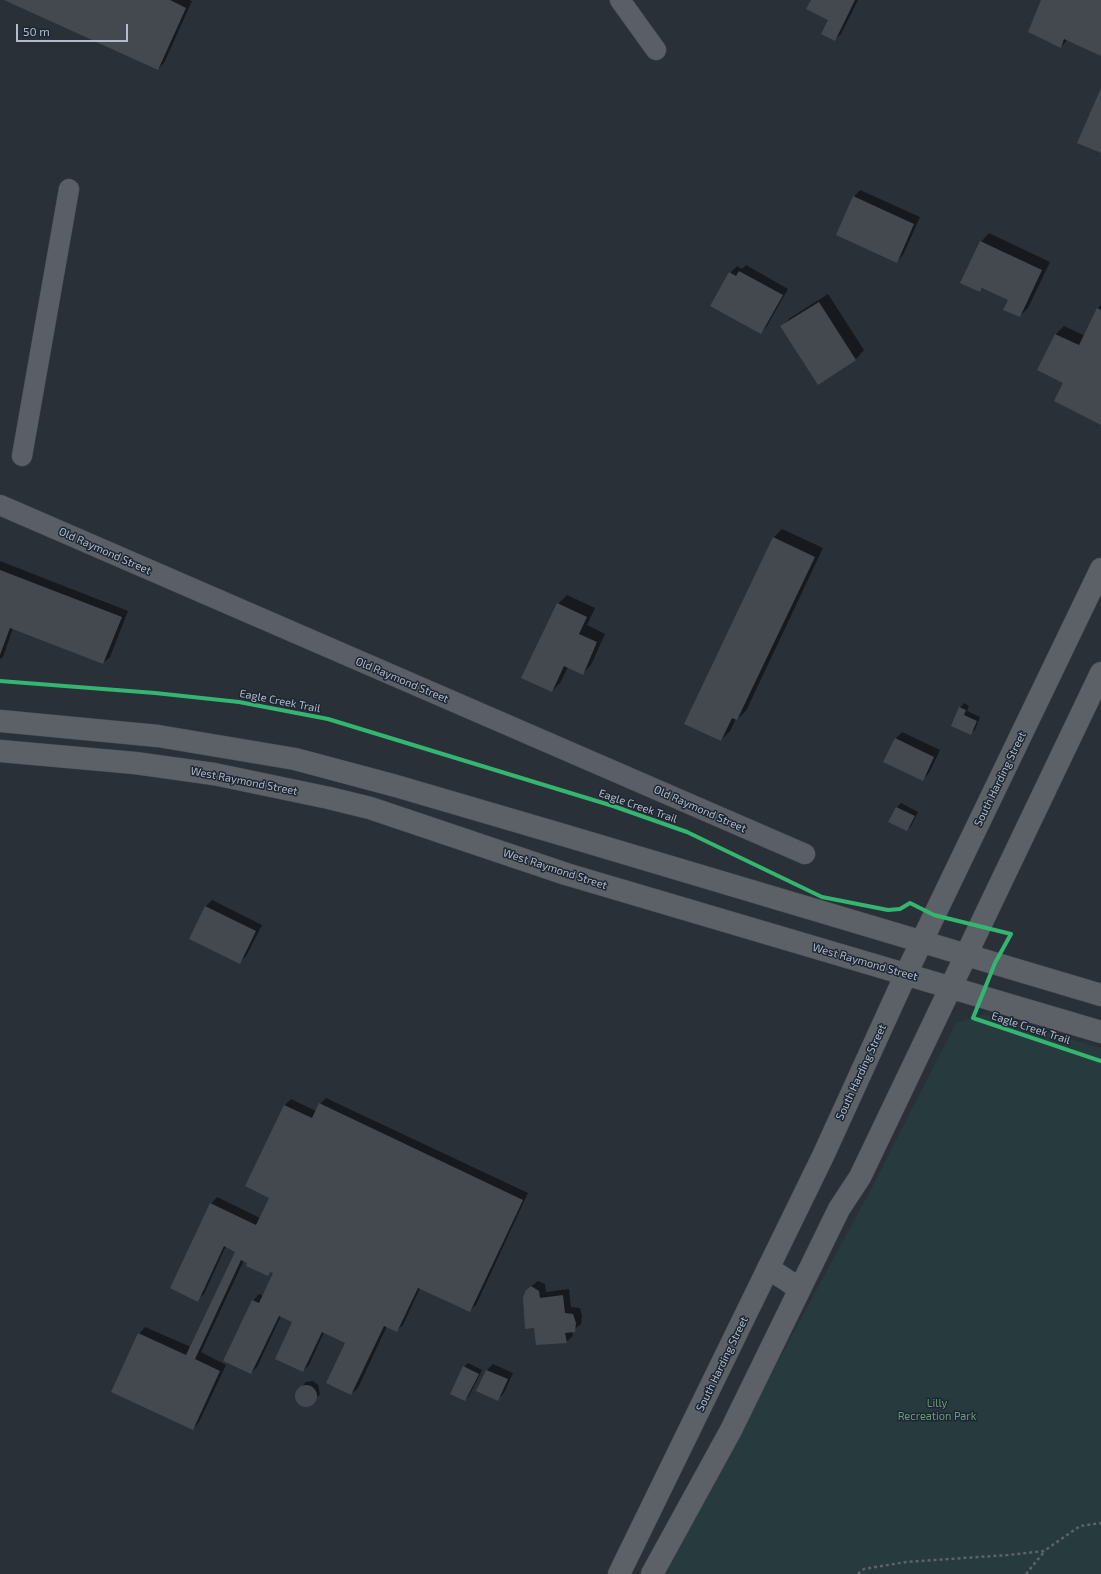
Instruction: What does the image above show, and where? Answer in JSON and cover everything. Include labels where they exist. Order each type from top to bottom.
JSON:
[{"type":"main road","name":"South Harding Street","points":[[620,1574],[823,1156],[906,974],[1101,569]]},
{"type":"main road","points":[[652,1574],[731,1430],[839,1209],[860,1177],[1101,673]]},
{"type":"main road","points":[[0,721],[158,736],[295,759],[396,786],[560,834],[1101,995]]},
{"type":"main road","name":"West Raymond Street","points":[[0,751],[127,763],[214,774],[330,798],[370,808],[566,874],[1101,1032]]},
{"type":"main road","points":[[768,1268],[800,1289]]},
{"type":"lane","points":[[620,0],[656,50]]},
{"type":"lane","points":[[22,456],[70,189]]},
{"type":"lane","name":"Old Raymond Street","points":[[0,505],[805,854]]},
{"type":"path","points":[[1026,1574],[1044,1551],[1080,1526],[1101,1523]]},
{"type":"path","points":[[858,1574],[864,1569],[906,1562],[1044,1551]]},
{"type":"green space","name":"Lilly Recreation Park","points":[[984,1014],[1101,1048],[1101,1574],[663,1574],[870,1191],[956,1023]]},
{"type":"building","points":[[4,0],[170,0],[186,8],[158,70]]},
{"type":"building","points":[[811,0],[855,0],[835,41],[821,34],[828,20],[806,9]]},
{"type":"building","points":[[1041,0],[1101,0],[1101,56],[1064,39],[1061,48],[1028,32]]},
{"type":"building","points":[[1101,88],[1101,153],[1077,143]]},
{"type":"building","points":[[853,196],[914,224],[897,263],[836,235]]},
{"type":"building","points":[[980,241],[1042,270],[1020,317],[1003,310],[1008,300],[982,288],[980,292],[960,283]]},
{"type":"building","points":[[739,271],[783,295],[761,334],[710,306],[729,272],[736,276]]},
{"type":"building","points":[[819,302],[856,360],[818,385],[780,326]]},
{"type":"building","points":[[1097,308],[1101,310],[1101,425],[1054,401],[1063,383],[1037,370],[1055,334],[1079,345]]},
{"type":"building","points":[[773,537],[815,557],[737,720],[732,718],[721,741],[684,724]]},
{"type":"building","points":[[0,570],[122,617],[103,664],[10,628],[0,655]]},
{"type":"building","points":[[557,603],[587,617],[579,634],[597,642],[583,675],[564,666],[552,692],[521,678]]},
{"type":"building","points":[[959,707],[966,710],[964,715],[977,721],[971,735],[951,726]]},
{"type":"building","points":[[895,738],[934,757],[923,781],[883,762]]},
{"type":"building","points":[[896,807],[915,816],[907,831],[888,822]]},
{"type":"building","points":[[205,906],[256,931],[240,964],[189,939]]},
{"type":"building","points":[[319,1103],[523,1200],[470,1312],[418,1288],[397,1332],[384,1326],[351,1395],[326,1383],[345,1343],[322,1332],[303,1372],[275,1359],[292,1322],[279,1316],[251,1374],[223,1361],[252,1300],[259,1303],[273,1273],[270,1272],[268,1276],[246,1266],[247,1263],[241,1260],[195,1359],[220,1371],[193,1430],[111,1392],[138,1333],[186,1355],[235,1252],[224,1246],[198,1302],[170,1288],[210,1203],[256,1225],[269,1198],[245,1186],[284,1105],[312,1118]]},
{"type":"building","points":[[531,1286],[539,1291],[540,1298],[563,1295],[565,1313],[573,1314],[576,1323],[575,1332],[565,1333],[567,1343],[536,1345],[534,1328],[525,1329],[523,1297],[526,1290]]},
{"type":"building","points":[[463,1366],[479,1374],[465,1401],[450,1394]]},
{"type":"building","points":[[486,1370],[508,1379],[498,1401],[476,1391]]},
{"type":"building","points":[[306,1385],[314,1388],[317,1396],[314,1404],[306,1407],[298,1404],[295,1396],[298,1388]]},
{"type":"cycle path","name":"Eagle Creek Trail","points":[[0,681],[155,693],[239,702],[328,719],[613,806],[687,832],[822,897],[888,910],[900,909],[910,903],[934,915],[1011,934],[995,963],[973,1018],[1101,1061]]}]
